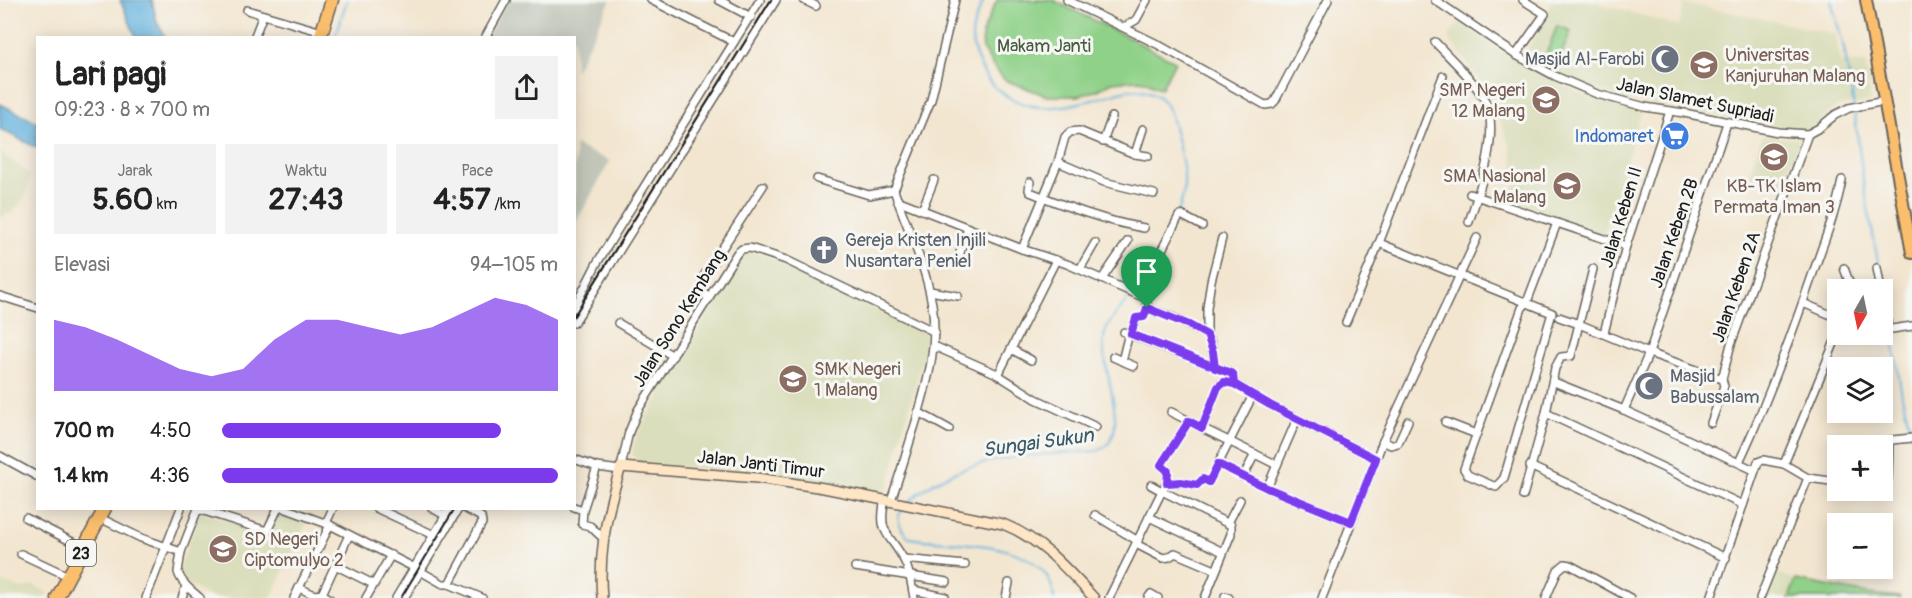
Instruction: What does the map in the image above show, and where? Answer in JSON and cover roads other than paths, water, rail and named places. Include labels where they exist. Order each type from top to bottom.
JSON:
[{"type":"highway","points":[[321,35],[332,0]]},
{"type":"highway","name":"23","points":[[57,598],[103,511]]},
{"type":"main road","points":[[1866,0],[1910,221],[1912,254]]},
{"type":"street","points":[[486,36],[506,0]]},
{"type":"street","points":[[651,0],[734,42]]},
{"type":"street","points":[[719,0],[751,17]]},
{"type":"street","points":[[576,304],[597,263],[760,0]]},
{"type":"street","points":[[576,320],[776,0]]},
{"type":"street","points":[[804,0],[816,6]]},
{"type":"street","points":[[945,597],[913,594],[904,559],[884,531],[882,521],[891,500],[918,412],[934,346],[935,332],[930,291],[923,266],[894,190],[932,100],[956,0]]},
{"type":"street","points":[[1066,0],[1178,55],[1265,105],[1275,101],[1328,0]]},
{"type":"street","points":[[1124,27],[1136,20],[1147,0]]},
{"type":"street","name":"Jalan Slamet Supriadi","points":[[1435,0],[1444,2],[1516,55],[1555,76],[1597,94],[1645,107],[1728,123],[1778,132],[1808,134]]},
{"type":"street","points":[[1516,55],[1545,14],[1523,0]]},
{"type":"street","points":[[247,10],[321,35]]},
{"type":"street","points":[[255,36],[263,15]]},
{"type":"street","points":[[1435,42],[1477,89],[1486,102],[1491,122],[1486,161],[1474,195],[1469,222]]},
{"type":"street","points":[[1346,322],[1443,76]]},
{"type":"street","points":[[1808,134],[1849,108],[1885,101]]},
{"type":"street","name":"Jalan Keben II","points":[[1604,333],[1626,246],[1670,111]]},
{"type":"street","points":[[1103,142],[1112,117]]},
{"type":"street","name":"Jalan Keben 2B","points":[[1624,410],[1649,352],[1728,123]]},
{"type":"street","points":[[1135,154],[1143,129]]},
{"type":"street","points":[[1022,249],[1058,162],[1065,137],[1070,132],[1079,131],[1135,154],[1148,156]]},
{"type":"street","name":"Jalan Keben 2A","points":[[1711,423],[1724,386],[1722,379],[1735,334],[1808,134]]},
{"type":"street","points":[[1058,162],[1104,182],[1154,194]]},
{"type":"street","points":[[817,179],[869,195],[894,190]]},
{"type":"street","points":[[922,210],[934,180]]},
{"type":"street","points":[[1738,462],[1759,419],[1803,303],[1837,205],[1842,180]]},
{"type":"street","points":[[1030,182],[1029,191],[1044,198],[1103,220],[1144,228]]},
{"type":"street","points":[[709,299],[702,290],[704,276],[762,186]]},
{"type":"street","points":[[1474,195],[1626,246]]},
{"type":"street","points":[[897,200],[1080,269],[1148,301],[1144,317],[1136,318],[1128,333],[1122,361]]},
{"type":"street","points":[[1138,295],[1179,216],[1202,226]]},
{"type":"street","points":[[1379,243],[1460,277],[1527,302],[1552,313],[1504,478],[1496,487],[1465,473],[1464,469],[1522,308],[1527,302],[1557,223]]},
{"type":"street","points":[[958,259],[968,228]]},
{"type":"street","points":[[1215,368],[1213,352],[1207,335],[1207,308],[1222,238]]},
{"type":"street","points":[[1322,598],[1383,441],[1477,238]]},
{"type":"street","points":[[1102,279],[1128,241]]},
{"type":"street","points":[[1080,269],[1095,243]]},
{"type":"street","name":"Jalan Sono Kembang","points":[[620,469],[632,422],[737,253],[742,249],[750,248],[786,260],[935,332]]},
{"type":"street","points":[[998,375],[1056,260]]},
{"type":"street","points":[[1844,268],[1848,279]]},
{"type":"street","points":[[1877,268],[1879,279]]},
{"type":"street","points":[[1523,496],[1554,382],[1557,362],[1561,357],[1570,357],[1573,353],[1593,269]]},
{"type":"street","points":[[930,291],[958,296]]},
{"type":"street","points":[[0,296],[36,307]]},
{"type":"street","points":[[1803,303],[1827,313]]},
{"type":"street","points":[[1147,308],[1207,335]]},
{"type":"street","points":[[1559,316],[1722,379]]},
{"type":"street","points":[[618,323],[673,356]]},
{"type":"street","points":[[1893,329],[1912,326]]},
{"type":"street","points":[[1128,333],[1233,374],[1234,384]]},
{"type":"street","points":[[1784,464],[1833,345]]},
{"type":"street","points":[[934,346],[998,375],[1036,399],[1096,427]]},
{"type":"street","points":[[1011,349],[1031,360]]},
{"type":"street","points":[[1113,357],[1134,366]]},
{"type":"street","points":[[1202,428],[1218,387],[1224,382],[1234,384],[1376,459]]},
{"type":"street","points":[[1554,382],[1624,410],[1754,470]]},
{"type":"street","points":[[1167,483],[1181,482],[1197,485],[1203,479],[1209,482],[1253,395]]},
{"type":"street","points":[[918,412],[949,429]]},
{"type":"street","points":[[1171,412],[1277,465]]},
{"type":"street","points":[[1546,413],[1743,505]]},
{"type":"street","points":[[1267,488],[1297,419]]},
{"type":"street","points":[[1109,598],[1167,483],[1168,471],[1161,465],[1189,421]]},
{"type":"street","points":[[1383,441],[1392,445],[1398,443],[1408,422]]},
{"type":"street","points":[[1445,422],[1476,434]]},
{"type":"street","points":[[1893,441],[1908,439]]},
{"type":"street","points":[[1243,477],[1254,454]]},
{"type":"street","points":[[0,456],[36,476]]},
{"type":"street","points":[[576,460],[597,466],[620,469],[604,539],[601,565],[602,598]]},
{"type":"street","points":[[1711,598],[1758,462],[1763,460],[1784,464],[1808,478],[1827,481]]},
{"type":"street","points":[[1218,464],[1267,488],[1351,522]]},
{"type":"street","points":[[597,466],[583,510],[582,524],[590,526],[604,539]]},
{"type":"street","points":[[1530,466],[1726,558]]},
{"type":"street","name":"Jalan Janti Timur","points":[[620,469],[757,478],[891,500],[987,519],[1024,532],[1045,548],[1094,598]]},
{"type":"street","points":[[1760,598],[1808,478]]},
{"type":"street","points":[[1151,485],[1228,522],[1232,528],[1205,598]]},
{"type":"street","points":[[1228,522],[1240,500]]},
{"type":"street","points":[[576,508],[583,510]]},
{"type":"street","points":[[146,598],[180,510]]},
{"type":"street","points":[[200,598],[178,576],[181,552],[197,511],[201,510],[267,531],[277,510]]},
{"type":"street","points":[[289,510],[328,524],[443,584],[449,584],[482,598]]},
{"type":"street","points":[[294,598],[332,510]]},
{"type":"street","points":[[380,510],[435,535]]},
{"type":"street","points":[[436,510],[446,516]]},
{"type":"street","points":[[404,598],[449,510]]},
{"type":"street","points":[[396,598],[458,510]]},
{"type":"street","points":[[449,584],[482,522],[482,518],[468,510]]},
{"type":"street","points":[[103,511],[141,538],[181,552]]},
{"type":"street","points":[[1095,515],[1163,558],[1175,553],[1215,570]]},
{"type":"street","points":[[1149,517],[1223,552]]},
{"type":"street","points":[[26,518],[84,549]]},
{"type":"street","points":[[321,596],[349,535]]},
{"type":"street","points":[[21,554],[68,576]]},
{"type":"street","points":[[366,598],[391,555]]},
{"type":"street","points":[[904,559],[965,565]]},
{"type":"street","points":[[1546,598],[1558,570],[1565,564],[1617,595],[1630,598]]},
{"type":"street","points":[[335,565],[374,584]]},
{"type":"street","points":[[855,567],[947,582]]},
{"type":"street","points":[[141,598],[154,574]]},
{"type":"street","points":[[1006,598],[1010,583]]},
{"type":"street","points":[[182,598],[186,586]]},
{"type":"street","points":[[299,588],[329,598]]},
{"type":"street","points":[[1148,598],[1151,594],[1158,598]]},
{"type":"water","points":[[120,0],[152,0],[157,23],[165,36],[136,36]]},
{"type":"water","points":[[0,104],[36,122],[36,147],[0,129]]},
{"type":"waterway","points":[[336,36],[347,0]]},
{"type":"waterway","name":"Sungai Sukun","points":[[984,0],[973,29],[975,53],[990,81],[1010,98],[1035,107],[1058,107],[1127,90],[1139,90],[1152,93],[1163,101],[1173,121],[1184,171],[1183,196],[1177,215]]},
{"type":"waterway","points":[[1831,0],[1843,44],[1852,93],[1864,187],[1879,267]]},
{"type":"waterway","name":"Sungai Sukun","points":[[1135,290],[1145,275]]},
{"type":"waterway","name":"Sungai Sukun","points":[[908,503],[949,474],[973,466],[1022,456],[1097,451],[1108,444],[1114,432],[1115,417],[1106,366],[1104,338],[1111,321],[1131,295]]},
{"type":"waterway","points":[[1893,340],[1902,396],[1912,437]]},
{"type":"waterway","name":"Sungai Sukun","points":[[904,507],[898,520],[901,528],[910,538],[983,545],[1019,555],[1035,563],[1047,576],[1054,598]]},
{"type":"railway","points":[[576,313],[771,0]]},
{"type":"railway","points":[[401,598],[454,510]]},
{"type":"place","name":"Masjid Al-Farobi","points":[[1665,59]]},
{"type":"place","name":"Universitas Kanjuruhan Malang","points":[[1704,65]]},
{"type":"place","name":"SMP Negeri 12 Malang","points":[[1546,100]]},
{"type":"place","name":"Indomaret","points":[[1675,136]]},
{"type":"place","name":"KB-TK Islam Permata Iman 3","points":[[1774,157]]},
{"type":"place","name":"SMA Nasional Malang","points":[[1567,186]]},
{"type":"place","name":"Gereja Kristen Injili Nusantara Peniel","points":[[824,250]]},
{"type":"place","name":"SMK Negeri 1 Malang","points":[[793,379]]},
{"type":"place","name":"Masjid Babussalam","points":[[1649,386]]},
{"type":"place","name":"SD Negeri Ciptomulyo 2","points":[[223,549]]},
{"type":"park label","name":"Makam Janti","points":[[1044,46]]}]
